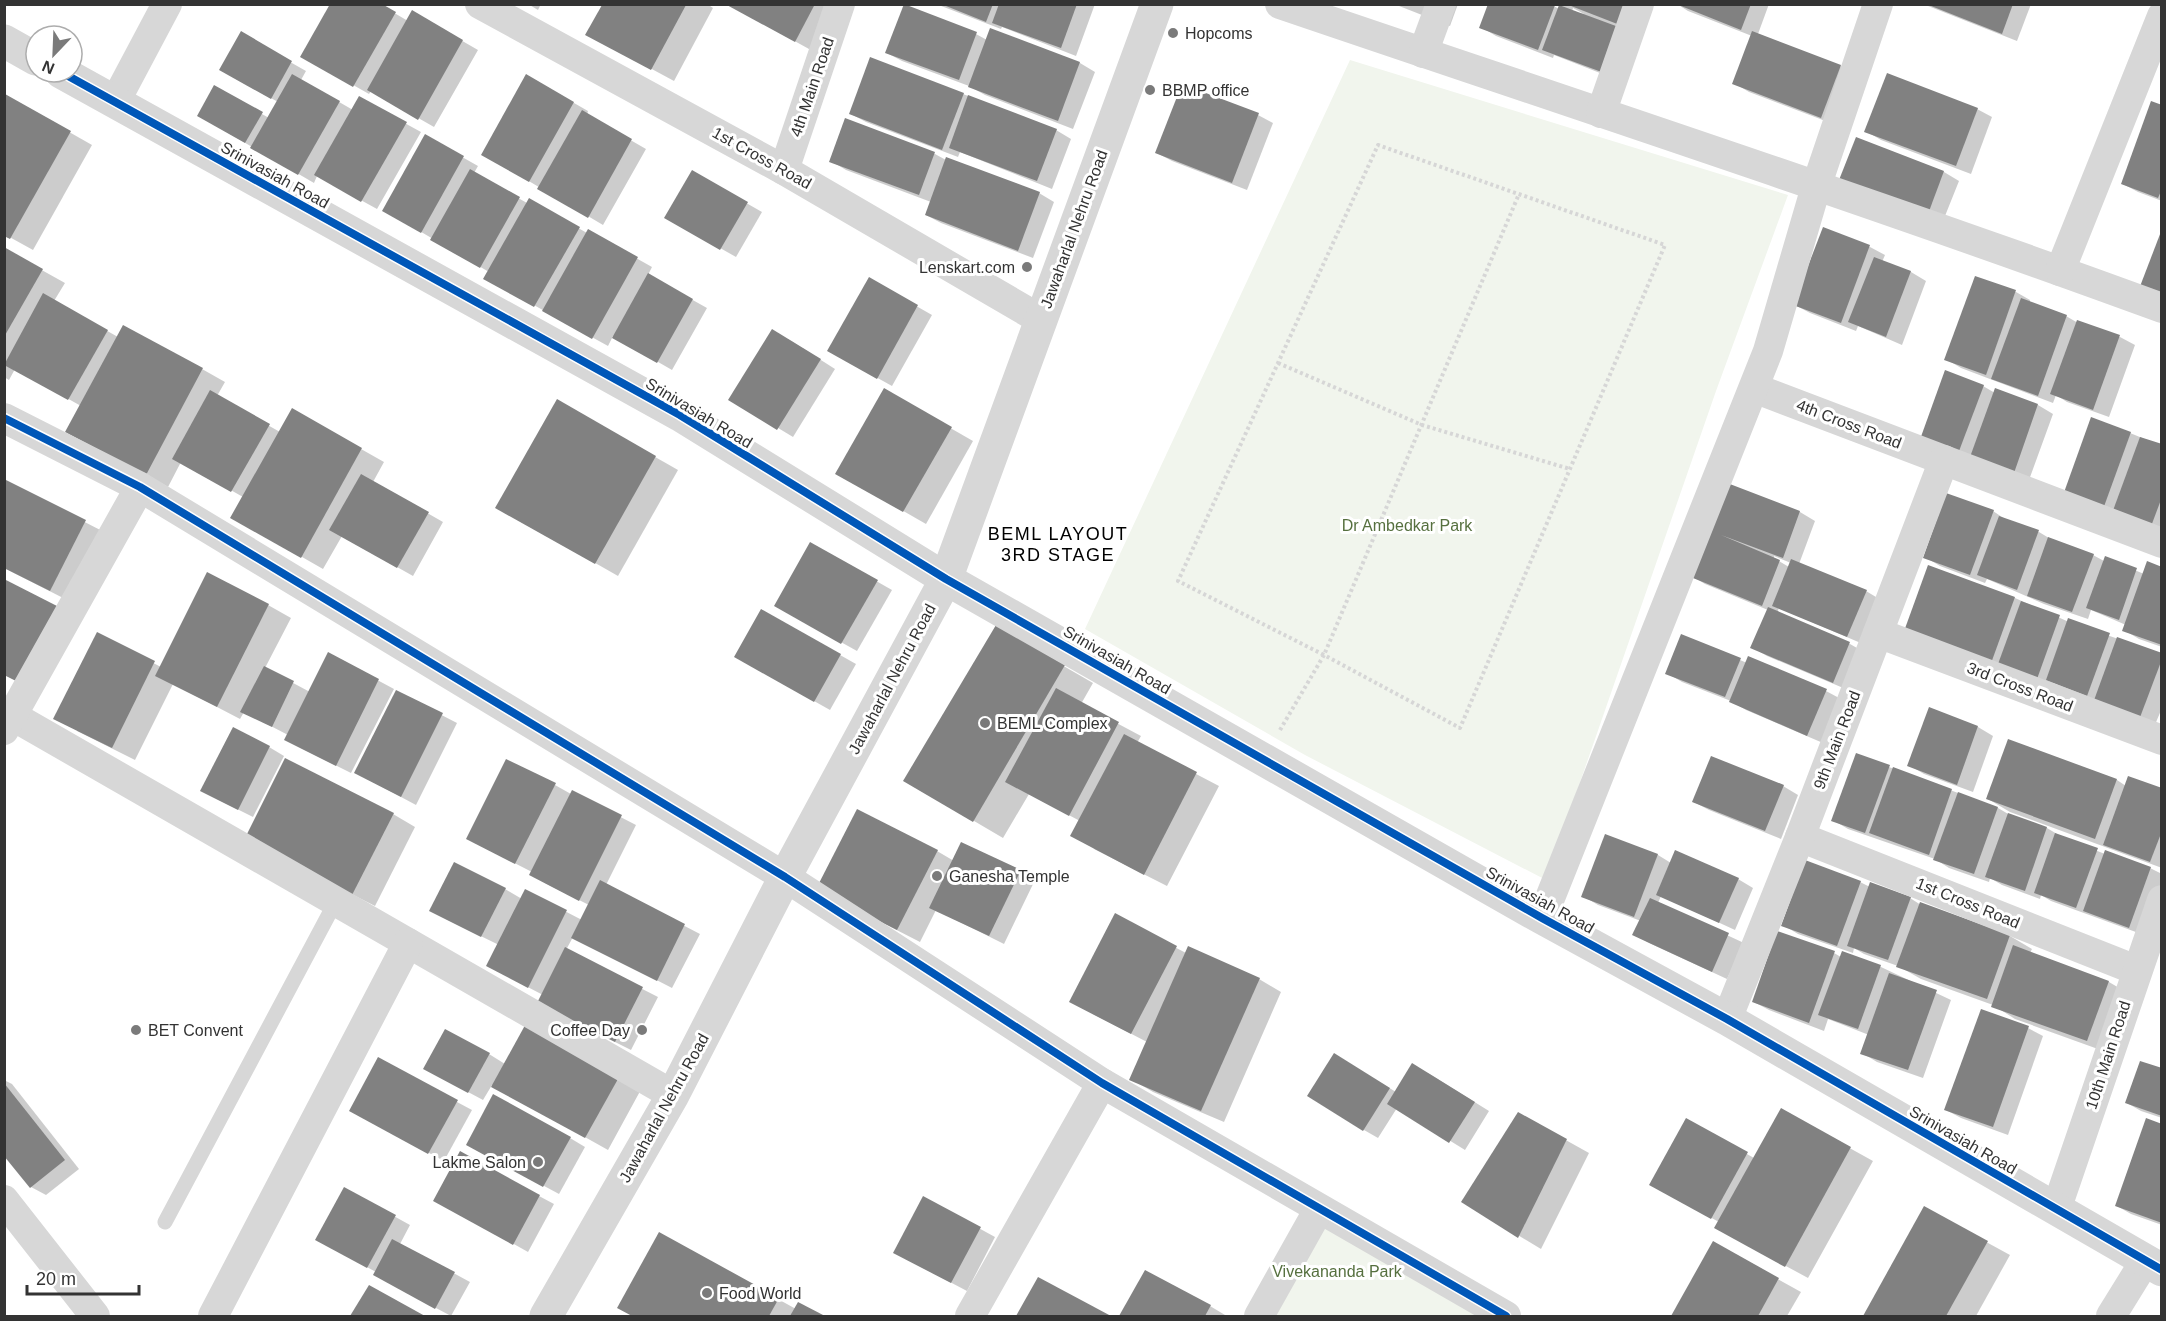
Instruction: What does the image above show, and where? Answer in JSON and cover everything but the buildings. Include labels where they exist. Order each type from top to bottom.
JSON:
[{"type":"street","points":[[115,102],[167,4]]},
{"type":"street","name":"1st Cross Road","points":[[480,4],[784,170],[1040,320]]},
{"type":"street","name":"4th Main Road","points":[[784,170],[840,4]]},
{"type":"street","name":"Jawaharlal Nehru Road","points":[[546,1317],[673,1095],[785,878],[946,579],[1157,4]]},
{"type":"street","points":[[1280,4],[2162,308]]},
{"type":"street","points":[[1423,53],[1440,4]]},
{"type":"street","points":[[1601,113],[1639,4]]},
{"type":"street","points":[[1542,918],[1768,351],[1816,187],[1878,4]]},
{"type":"street","points":[[2060,271],[2154,59],[2162,16]]},
{"type":"street","points":[[4,41],[24,52]]},
{"type":"street","name":"Srinivasiah Road","points":[[83,84],[680,415],[946,579],[1542,918],[1727,1019],[2153,1266]]},
{"type":"street","name":"4th Cross Road","points":[[1754,388],[2162,543]]},
{"type":"street","points":[[4,418],[140,487],[785,878],[1102,1083],[1506,1317]]},
{"type":"street","name":"9th Main Road","points":[[1727,1019],[1800,837],[1944,460]]},
{"type":"street","points":[[140,487],[7,719],[336,902],[673,1095]]},
{"type":"street","name":"3rd Cross Road","points":[[1878,633],[2162,740]]},
{"type":"street","name":"1st Cross Road","points":[[1800,837],[2136,970]]},
{"type":"street","name":"10th Main Road","points":[[2056,1210],[2136,970],[2162,900]]},
{"type":"street","points":[[213,1317],[408,943]]},
{"type":"street","points":[[970,1317],[1102,1083]]},
{"type":"street","points":[[4,1200],[95,1317]]},
{"type":"street","points":[[1259,1317],[1319,1209]]},
{"type":"street","points":[[2111,1317],[2153,1266]]},
{"type":"lane","points":[[165,1222],[336,902]]},
{"type":"path","points":[[1378,145],[1665,245],[1460,728],[1178,580],[1278,363],[1378,145]]},
{"type":"path","points":[[1263,759],[1324,655],[1519,194]]},
{"type":"path","points":[[1278,363],[1422,425],[1570,469]]},
{"type":"green space","name":"Dr Ambedkar Park","points":[[1350,60],[1788,195],[1716,391],[1546,880],[1305,755],[1085,629]]},
{"type":"green space","name":"Vivekananda Park","points":[[1319,1209],[1506,1316],[1259,1316]]},
{"type":"cycle path","points":[[83,84],[680,415],[946,579],[1542,918],[1727,1019],[2162,1270]]},
{"type":"cycle path","points":[[4,418],[140,487],[785,877],[1102,1083],[1506,1316]]},
{"type":"place","name":"Hopcoms","points":[[1173,33]]},
{"type":"place","name":"BBMP office","points":[[1150,90]]},
{"type":"place","name":"Lenskart.com","points":[[1027,267]]},
{"type":"place","name":"BEML Complex","points":[[985,723]]},
{"type":"place","name":"Ganesha Temple","points":[[937,876]]},
{"type":"place","name":"BET Convent","points":[[136,1030]]},
{"type":"place","name":"Coffee Day","points":[[642,1030]]},
{"type":"place","name":"Lakme Salon","points":[[538,1162]]},
{"type":"place","name":"Food World","points":[[707,1293]]},
{"type":"district","name":"BEML LAYOUT 3RD STAGE","points":[[1058,544]]}]
